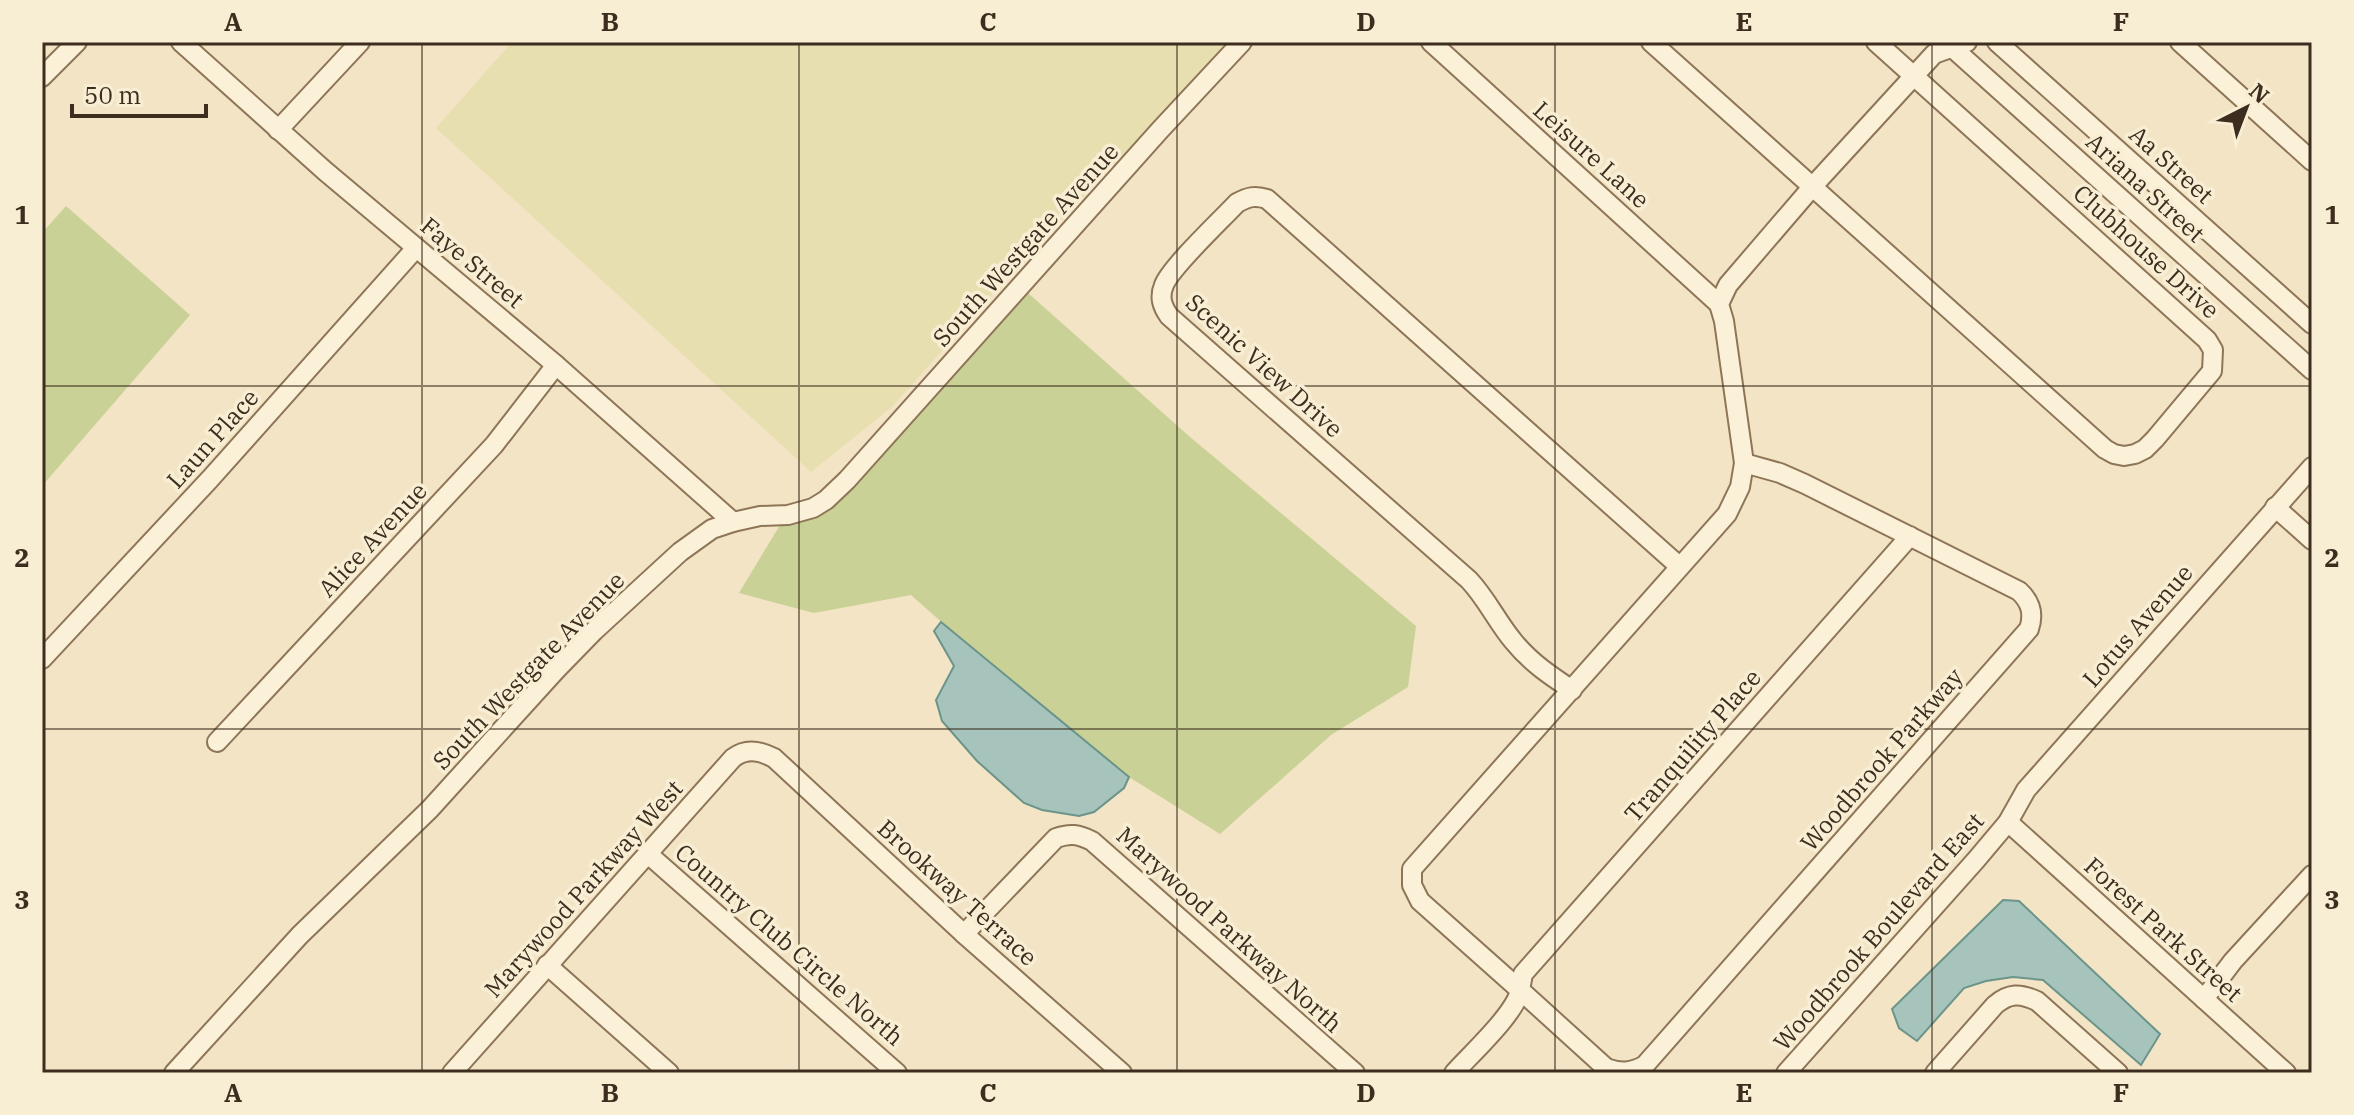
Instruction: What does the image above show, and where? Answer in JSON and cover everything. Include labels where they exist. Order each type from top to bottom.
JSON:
[{"type":"street","points":[[42,77],[77,42]]},
{"type":"street","name":"Faye Street","points":[[181,42],[278,130],[556,365],[733,522]]},
{"type":"street","points":[[278,130],[360,42]]},
{"type":"street","name":"South Westgate Avenue","points":[[174,1073],[300,935],[430,809],[594,631],[688,546],[712,529],[733,522],[760,516],[788,515],[813,508],[847,480],[1242,42]]},
{"type":"street","name":"Leisure Lane","points":[[1431,42],[1719,304]]},
{"type":"street","name":"Clubhouse Drive","points":[[1651,42],[2105,449],[2124,456],[2145,449],[2212,371],[2213,350],[2207,340],[1876,42]]},
{"type":"street","name":"Aa Street","points":[[1997,42],[2312,324]]},
{"type":"street","points":[[2180,42],[2312,161]]},
{"type":"street","points":[[1719,304],[1728,285],[1813,186],[1934,54],[1955,44]]},
{"type":"street","name":"Ariana Street","points":[[1955,44],[2312,370]]},
{"type":"street","name":"Scenic View Drive","points":[[1572,690],[1527,657],[1469,580],[1169,316],[1161,296],[1168,277],[1237,203],[1257,196],[1267,199],[1679,566]]},
{"type":"street","name":"Laun Place","points":[[42,659],[210,479],[416,248]]},
{"type":"street","name":"Woodbrook Parkway","points":[[1719,304],[1744,463],[1740,487],[1727,514],[1412,869],[1412,885],[1420,901],[1606,1068],[1616,1072],[1628,1072],[1645,1065],[2029,629],[2032,621],[2031,608],[2019,591],[1780,473],[1744,463]]},
{"type":"street","name":"Alice Avenue","points":[[217,742],[494,445],[556,365]]},
{"type":"street","name":"Lotus Avenue","points":[[2008,822],[2026,790],[2312,467]]},
{"type":"street","points":[[2275,507],[2312,540]]},
{"type":"street","name":"Tranquility Place","points":[[1520,990],[1523,974],[1910,536]]},
{"type":"street","name":"Marywood Parkway West","points":[[452,1073],[733,758],[741,752],[758,752]]},
{"type":"street","name":"Brookway Terrace","points":[[758,752],[774,758],[964,934],[1122,1073]]},
{"type":"street","name":"Forest Park Street","points":[[2008,822],[2286,1073]]},
{"type":"street","name":"Woodbrook Boulevard East","points":[[1786,1073],[1929,915],[2008,822]]},
{"type":"street","name":"Marywood Parkway North","points":[[964,934],[1056,838],[1069,833],[1081,835],[1092,841],[1355,1073]]},
{"type":"street","name":"Country Club Circle North","points":[[648,854],[897,1073]]},
{"type":"street","points":[[2204,999],[2233,961],[2312,875]]},
{"type":"street","points":[[547,965],[669,1073]]},
{"type":"street","points":[[1454,1073],[1509,1012],[1520,990]]},
{"type":"street","points":[[1935,1073],[1995,1005],[2013,995],[2037,1001],[2118,1073]]},
{"type":"shaded area","points":[[512,42],[1230,42],[1008,276],[893,406],[811,472],[436,128]]},
{"type":"green space","points":[[66,206],[190,315],[42,486],[42,233]]},
{"type":"green space","points":[[1028,293],[1190,437],[1416,626],[1408,687],[1331,735],[1220,834],[1129,777],[911,595],[814,613],[739,593],[780,525],[820,513],[853,487]]},
{"type":"water","points":[[941,622],[1129,777],[1124,788],[1094,812],[1079,816],[1042,810],[1024,803],[977,761],[942,721],[936,700],[954,666],[934,631]]},
{"type":"water","points":[[2003,900],[2019,901],[2160,1034],[2141,1065],[2043,980],[2013,977],[1964,988],[1917,1041],[1899,1028],[1892,1009]]}]
